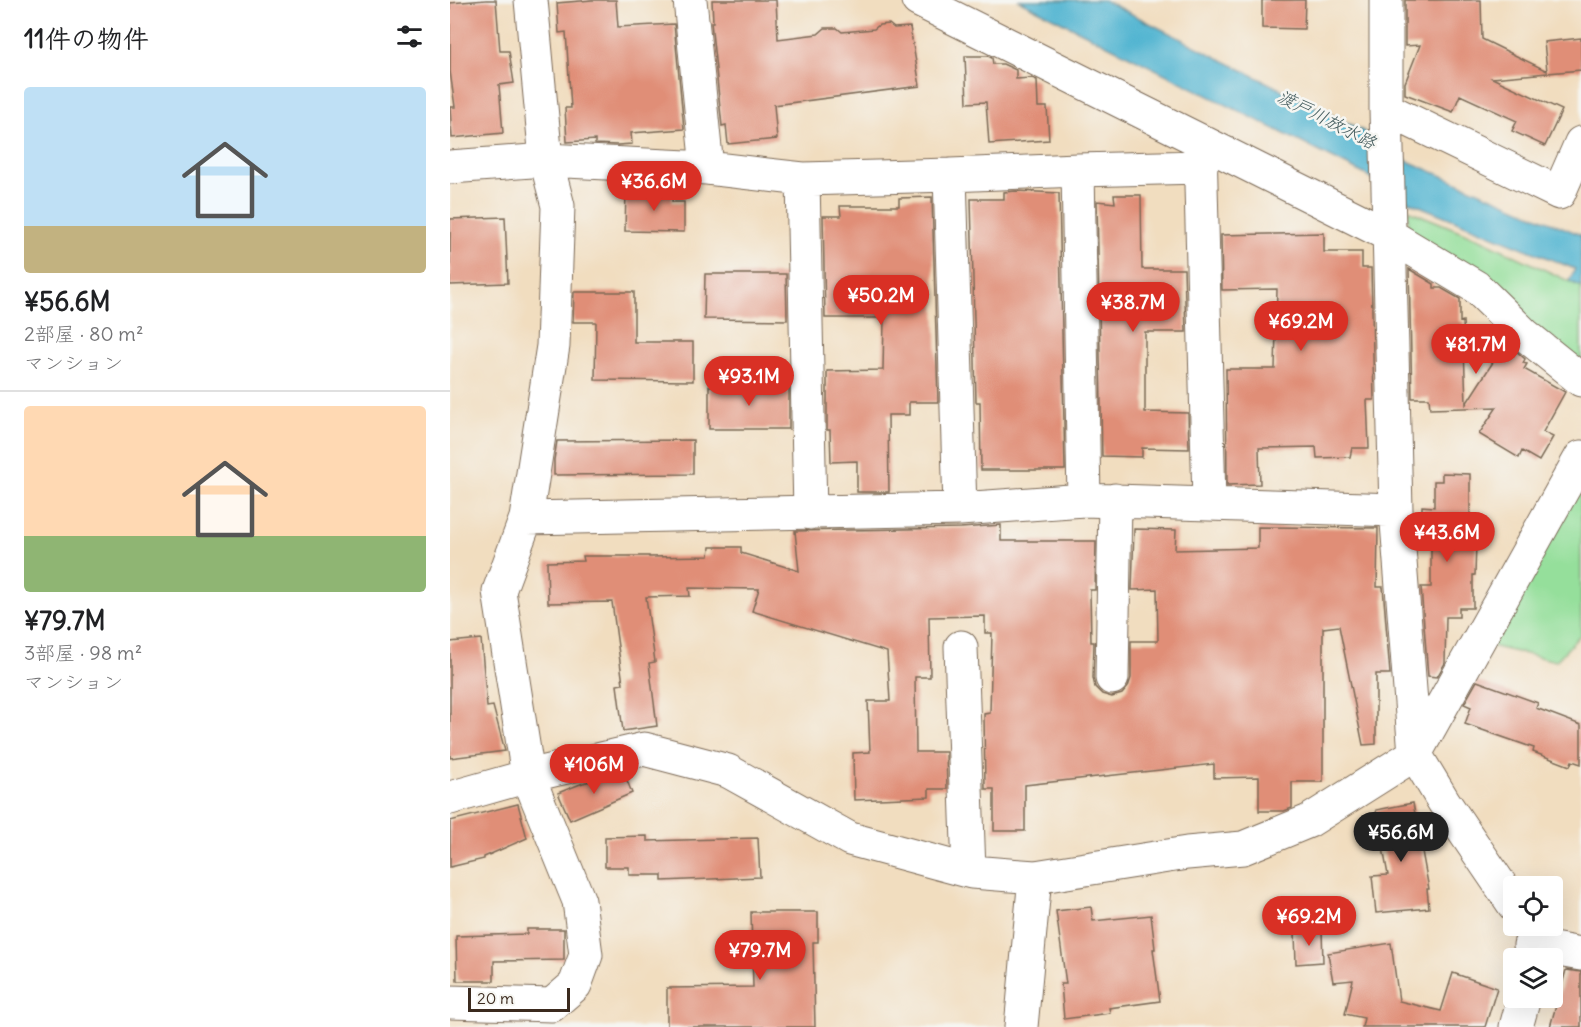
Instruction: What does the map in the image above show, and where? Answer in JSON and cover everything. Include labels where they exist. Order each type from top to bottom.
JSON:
[{"type":"street","points":[[521,1027],[575,985],[586,955],[579,901],[528,776],[499,591],[526,518],[553,346],[558,206],[546,160],[531,0]]},
{"type":"street","points":[[690,0],[707,168]]},
{"type":"street","points":[[918,0],[1200,154],[1389,235],[1476,287],[1524,334],[1581,380]]},
{"type":"street","points":[[1386,0],[1386,108],[1396,510],[1415,754],[1444,802],[1503,889]]},
{"type":"street","points":[[1386,108],[1559,193],[1581,143]]},
{"type":"street","points":[[450,167],[546,160],[707,168],[803,179],[1078,170],[1200,154]]},
{"type":"street","points":[[1200,154],[1209,503]]},
{"type":"street","points":[[1078,170],[1112,678]]},
{"type":"street","points":[[950,175],[960,509]]},
{"type":"street","points":[[803,179],[810,513]]},
{"type":"street","points":[[450,798],[528,776],[644,749],[728,771],[850,839],[969,871],[1035,877],[1187,853],[1244,848],[1310,821],[1415,754],[1581,457]]},
{"type":"street","points":[[526,518],[960,509],[1100,500],[1396,510]]},
{"type":"street","points":[[961,647],[969,871]]},
{"type":"street","points":[[1021,1027],[1035,877]]},
{"type":"street","points":[[1530,943],[1581,954]]},
{"type":"street","points":[[450,1002],[552,1005]]},
{"type":"street","points":[[1516,1027],[1521,1008]]},
{"type":"green space","points":[[1408,210],[1482,240],[1581,287],[1581,382],[1409,246]]},
{"type":"green space","points":[[1581,457],[1581,634],[1556,661],[1477,643]]},
{"type":"water","name":"渡戸川放水路","points":[[1018,0],[1104,0],[1363,131],[1398,157],[1581,235],[1581,287],[1569,281],[1575,269],[1400,198],[1368,176]]},
{"type":"building","points":[[496,0],[500,51],[509,51],[514,83],[499,85],[503,133],[452,138],[450,107],[455,107],[450,71],[450,3]]},
{"type":"building","points":[[616,0],[618,27],[674,24],[684,129],[631,133],[632,144],[595,144],[595,140],[567,142],[565,108],[571,108],[566,32],[559,33],[557,3]]},
{"type":"building","points":[[712,0],[776,0],[778,39],[818,34],[825,28],[837,28],[842,32],[874,29],[879,25],[889,24],[894,28],[910,27],[920,86],[774,105],[777,139],[728,144],[726,125],[722,126],[711,22],[713,22]]},
{"type":"building","points":[[1262,0],[1305,0],[1304,29],[1262,28]]},
{"type":"building","points":[[1405,0],[1481,0],[1482,39],[1547,71],[1544,42],[1581,38],[1581,70],[1492,78],[1562,110],[1545,146],[1512,131],[1517,121],[1460,95],[1453,112],[1405,94],[1405,83],[1420,45],[1405,46]]},
{"type":"building","points":[[965,56],[988,56],[992,58],[993,64],[1003,64],[1016,70],[1016,79],[1037,80],[1038,107],[1047,107],[1049,140],[989,144],[986,102],[967,103]]},
{"type":"building","points":[[626,191],[673,192],[672,202],[684,202],[684,232],[625,231]]},
{"type":"building","points":[[1004,192],[1059,193],[1065,470],[981,470],[980,402],[976,402],[971,199],[1004,199]]},
{"type":"building","points":[[1114,195],[1141,195],[1142,269],[1184,269],[1186,332],[1145,332],[1145,412],[1188,413],[1189,449],[1142,448],[1142,457],[1102,456],[1097,201],[1115,203]]},
{"type":"building","points":[[932,197],[938,402],[909,402],[909,415],[888,415],[889,492],[857,492],[857,461],[831,462],[830,430],[827,430],[827,371],[883,370],[884,318],[825,318],[823,216],[841,216],[840,206],[899,206],[899,198]]},
{"type":"building","points":[[505,217],[508,283],[450,285],[450,219]]},
{"type":"building","points":[[1324,233],[1324,252],[1362,252],[1362,268],[1371,268],[1374,400],[1367,400],[1369,448],[1352,448],[1350,457],[1317,458],[1316,447],[1259,448],[1260,484],[1227,485],[1226,369],[1275,369],[1277,289],[1222,290],[1221,235]]},
{"type":"building","points":[[1409,269],[1434,284],[1434,288],[1441,288],[1460,299],[1466,404],[1506,342],[1525,359],[1523,363],[1527,364],[1524,369],[1565,392],[1543,432],[1553,437],[1539,461],[1522,451],[1519,458],[1479,434],[1497,407],[1430,409],[1429,398],[1412,398]]},
{"type":"building","points":[[705,274],[786,274],[787,320],[704,319]]},
{"type":"building","points":[[574,292],[634,292],[634,342],[693,342],[693,381],[595,380],[596,322],[573,322]]},
{"type":"building","points":[[709,386],[789,386],[789,429],[709,429]]},
{"type":"building","points":[[693,440],[693,474],[554,475],[557,441]]},
{"type":"building","points":[[1442,473],[1470,474],[1470,543],[1476,543],[1473,608],[1459,608],[1459,617],[1446,617],[1445,663],[1437,677],[1428,676],[1421,587],[1431,587],[1431,534],[1422,534],[1422,506],[1434,507],[1434,481],[1442,481]]},
{"type":"building","points":[[1001,525],[1001,541],[1096,541],[1095,590],[1090,590],[1091,642],[1094,642],[1093,678],[1095,687],[1102,694],[1112,697],[1122,694],[1128,687],[1131,678],[1131,641],[1158,641],[1157,589],[1132,590],[1134,529],[1176,530],[1175,550],[1258,548],[1258,527],[1378,528],[1377,587],[1383,587],[1390,674],[1376,674],[1376,744],[1363,745],[1339,626],[1323,628],[1323,782],[1292,782],[1292,808],[1284,811],[1259,811],[1259,777],[1214,778],[1214,764],[1025,785],[1025,831],[994,831],[994,789],[985,789],[984,714],[990,713],[992,633],[985,633],[985,616],[929,617],[930,677],[915,677],[916,752],[946,752],[947,789],[929,789],[929,797],[854,800],[853,753],[870,752],[868,701],[890,701],[887,652],[752,611],[759,589],[689,588],[690,596],[646,597],[655,662],[649,663],[657,726],[623,731],[617,685],[623,684],[612,602],[548,603],[547,562],[584,561],[583,556],[709,556],[710,547],[741,547],[741,553],[799,571],[795,531],[961,528]]},
{"type":"building","points":[[481,639],[487,707],[493,706],[505,751],[450,758],[450,642]]},
{"type":"building","points":[[1477,681],[1538,703],[1536,708],[1581,725],[1581,764],[1572,761],[1570,766],[1533,752],[1534,748],[1465,724],[1471,707],[1464,704]]},
{"type":"building","points":[[624,773],[632,793],[570,820],[558,793],[583,783]]},
{"type":"building","points":[[1413,803],[1429,889],[1427,889],[1429,908],[1376,913],[1372,876],[1388,875],[1376,810]]},
{"type":"building","points":[[518,804],[527,838],[484,859],[450,867],[450,821]]},
{"type":"building","points":[[647,836],[647,841],[758,838],[760,877],[662,881],[662,875],[629,875],[629,867],[605,867],[605,837]]},
{"type":"building","points":[[1091,907],[1093,921],[1151,915],[1160,1001],[1109,1008],[1110,1013],[1064,1019],[1061,984],[1066,984],[1056,911]]},
{"type":"building","points":[[751,912],[818,912],[818,942],[813,942],[815,1027],[667,1027],[667,988],[753,987]]},
{"type":"building","points":[[527,929],[564,929],[564,960],[494,961],[494,981],[457,981],[456,936],[527,934]]},
{"type":"building","points":[[1322,930],[1323,962],[1296,964],[1295,932]]},
{"type":"building","points":[[1391,943],[1399,1001],[1441,1011],[1453,973],[1497,988],[1485,1027],[1362,1027],[1364,1018],[1345,1014],[1353,980],[1333,982],[1328,953]]},
{"type":"building","points":[[1566,970],[1581,972],[1581,1027],[1550,1027],[1555,1008],[1563,1008],[1563,981]]}]
